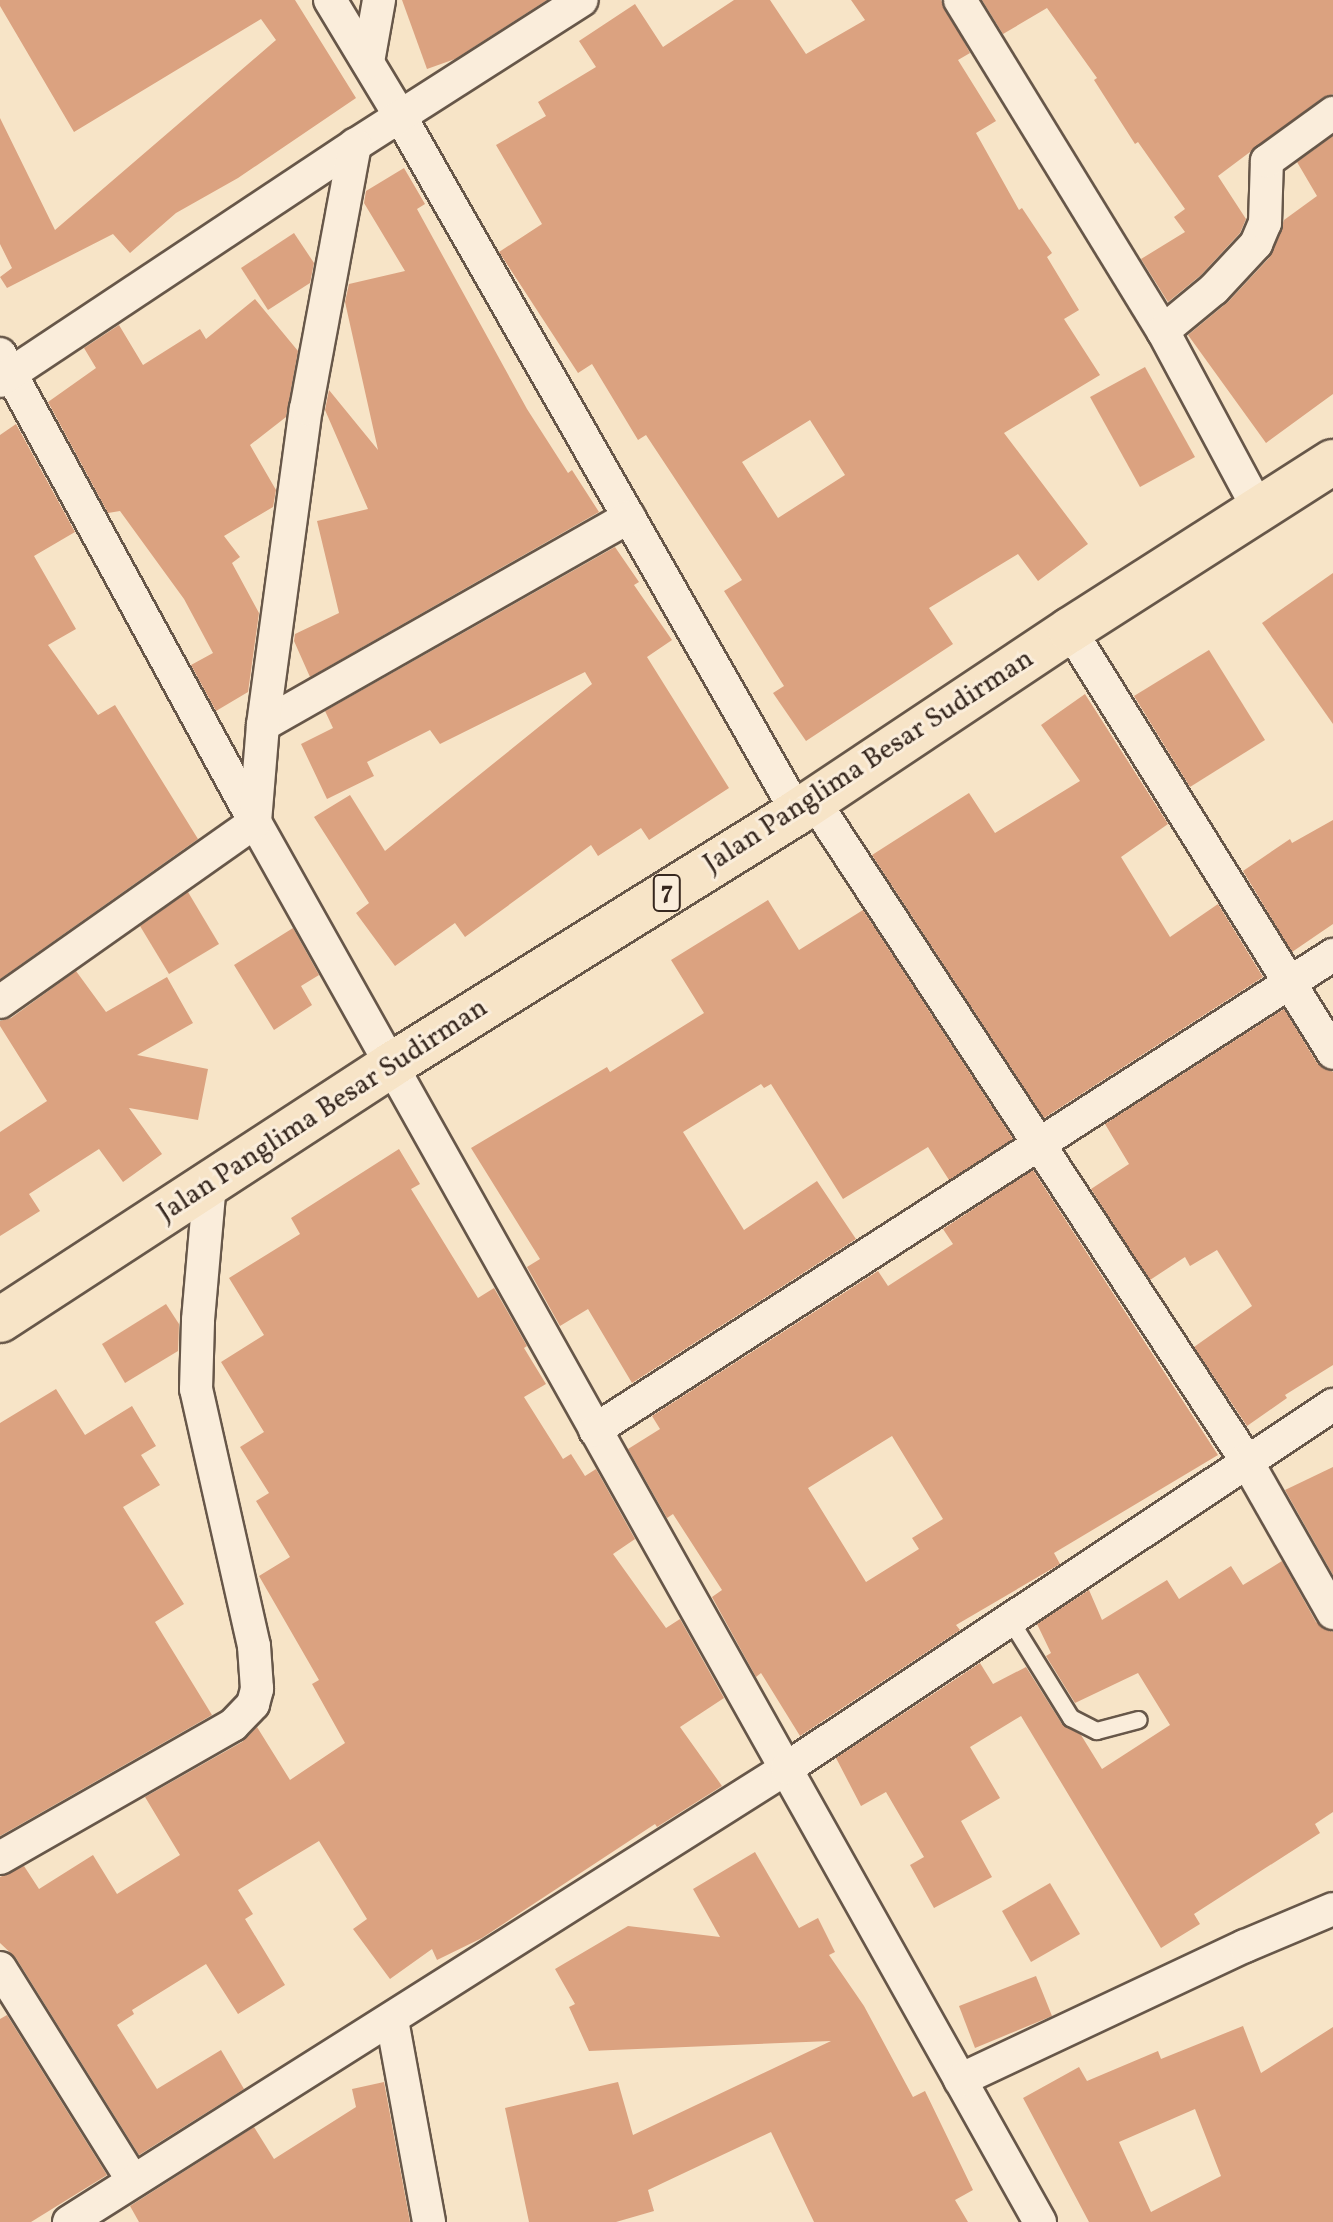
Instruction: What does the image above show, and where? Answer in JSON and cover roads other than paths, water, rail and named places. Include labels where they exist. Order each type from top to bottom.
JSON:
[{"type":"highway","name":"Jalan Panglima Besar Sudirman","points":[[0,1320],[391,1065],[806,806],[1070,630],[1333,462]]},
{"type":"street","points":[[330,0],[400,116],[629,517],[806,806],[1037,1144],[1246,1460],[1333,1613]]},
{"type":"street","points":[[368,62],[379,0]]},
{"type":"street","points":[[582,0],[4,369],[1040,2222]]},
{"type":"street","points":[[960,0],[1163,331],[1258,508]]},
{"type":"street","points":[[1163,331],[1214,289],[1256,244],[1265,223],[1267,161],[1333,113]]},
{"type":"street","points":[[255,822],[263,725],[306,409],[355,145]]},
{"type":"street","points":[[263,725],[629,517]]},
{"type":"street","points":[[1070,630],[1333,1053]]},
{"type":"street","points":[[0,1002],[255,822]]},
{"type":"street","points":[[595,1430],[1333,955]]},
{"type":"street","points":[[0,1858],[233,1725],[253,1704],[257,1689],[254,1646],[196,1389],[198,1320],[210,1182]]},
{"type":"street","points":[[69,2222],[787,1768],[1333,1405]]},
{"type":"street","points":[[960,2080],[1245,1946],[1333,1909]]},
{"type":"street","points":[[0,1968],[133,2181]]},
{"type":"street","points":[[392,2020],[429,2222]]},
{"type":"lane","points":[[1009,1618],[1071,1718],[1097,1731],[1139,1720]]}]
